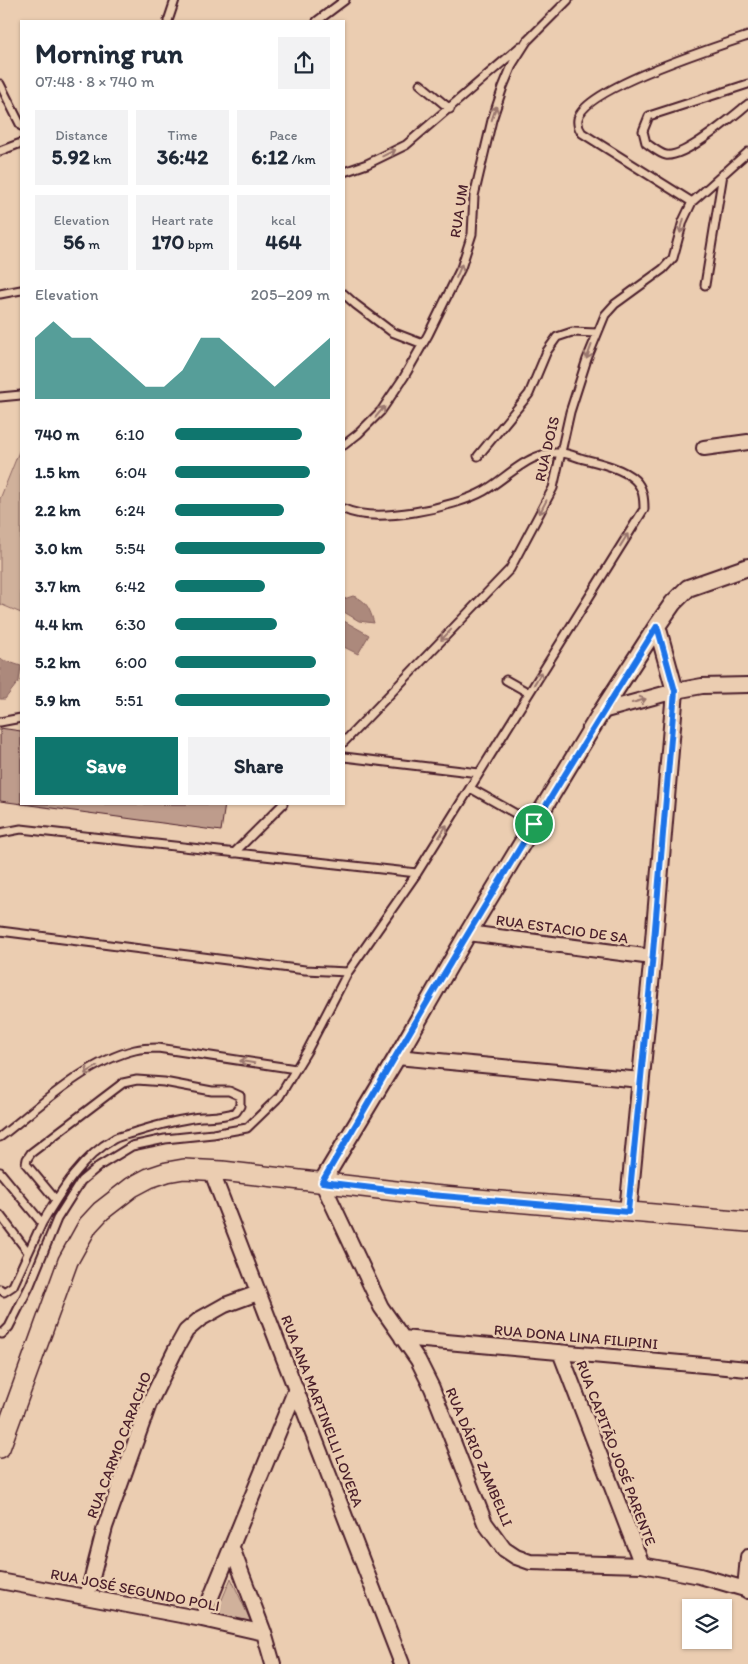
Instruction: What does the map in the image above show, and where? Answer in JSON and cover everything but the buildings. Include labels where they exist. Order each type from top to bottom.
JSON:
[{"type":"main road","points":[[0,1448],[68,1261],[88,1224],[116,1198],[149,1178],[184,1170],[211,1170],[431,1195],[748,1222]]},
{"type":"street","points":[[704,448],[748,442]]},
{"type":"street","points":[[322,1182],[468,933],[602,711],[657,626],[673,603],[688,588],[748,566]]},
{"type":"street","points":[[628,1212],[675,691],[657,626]]},
{"type":"street","points":[[602,711],[675,691],[702,686],[748,685]]},
{"type":"street","name":"RUA ESTACIO DE SA","points":[[468,933],[652,958]]},
{"type":"street","points":[[396,1057],[640,1080]]},
{"type":"street","name":"RUA ANA MARTINELLI LOVERA","points":[[211,1170],[402,1664]]},
{"type":"street","name":"RUA DÁRIO ZAMBELLI","points":[[322,1182],[381,1307],[418,1360],[432,1388],[485,1523],[504,1549],[516,1557],[530,1562],[642,1565],[700,1576],[747,1590]]},
{"type":"street","name":"RUA CARMO CARACHO","points":[[87,1597],[105,1527],[149,1404],[186,1331],[200,1319],[225,1305],[258,1294]]},
{"type":"street","name":"RUA DONA LINA FILIPINI","points":[[402,1338],[748,1369]]},
{"type":"street","name":"RUA CAPITÃO JOSÉ PARENTE","points":[[560,1352],[642,1565]]},
{"type":"street","points":[[202,1619],[296,1389]]},
{"type":"street","points":[[232,1548],[264,1633],[273,1664]]},
{"type":"street","points":[[747,1590],[748,1557]]},
{"type":"street","name":"RUA JOSÉ SEGUNDO POLI","points":[[0,1581],[202,1619],[264,1633]]},
{"type":"lane","points":[[168,20],[175,0]]},
{"type":"lane","points":[[318,20],[345,0]]},
{"type":"lane","name":"RUA UM","points":[[345,444],[381,411],[423,344],[461,268],[472,234],[474,196],[492,120],[506,79],[527,41],[568,0]]},
{"type":"lane","points":[[692,202],[582,133],[578,127],[578,118],[582,111],[604,93],[648,72],[701,51],[748,36]]},
{"type":"lane","points":[[345,172],[367,164],[406,145],[527,41]]},
{"type":"lane","points":[[0,84],[20,124]]},
{"type":"lane","points":[[420,84],[450,109]]},
{"type":"lane","points":[[748,84],[649,116],[643,131],[646,143],[665,155],[675,154],[715,132],[748,104]]},
{"type":"lane","points":[[0,151],[20,143]]},
{"type":"lane","name":"RUA DOIS","points":[[345,741],[510,569],[553,488],[570,412],[605,315],[614,304],[663,269],[673,258],[683,221],[692,202],[748,152]]},
{"type":"lane","points":[[705,285],[723,174]]},
{"type":"lane","points":[[0,294],[20,290]]},
{"type":"lane","points":[[345,295],[392,332],[423,344]]},
{"type":"lane","points":[[478,456],[529,394],[547,350],[557,337],[572,332],[597,333]]},
{"type":"lane","points":[[0,397],[20,395]]},
{"type":"lane","points":[[0,1333],[2,1334],[9,1327],[30,1285],[57,1219],[81,1181],[99,1166],[132,1146],[165,1139],[247,1128],[279,1097],[348,972],[417,873],[644,509],[644,494],[635,480],[608,465],[562,452],[541,456],[527,462],[483,492],[426,509],[372,516],[353,513],[345,509]]},
{"type":"lane","points":[[506,680],[529,693]]},
{"type":"lane","points":[[0,722],[20,718]]},
{"type":"lane","points":[[345,757],[479,773]]},
{"type":"lane","points":[[470,788],[534,824]]},
{"type":"lane","points":[[234,853],[282,805]]},
{"type":"lane","points":[[0,833],[21,828],[417,873]]},
{"type":"lane","points":[[0,931],[305,970],[348,972]]},
{"type":"lane","points":[[0,1137],[67,1084],[106,1061],[136,1050],[158,1048],[296,1069]]},
{"type":"lane","points":[[0,1289],[4,1292],[13,1286],[42,1223],[64,1187],[92,1155],[114,1139],[166,1123],[199,1116],[214,1118],[236,1112],[240,1106],[240,1096],[229,1091],[212,1091],[164,1082],[137,1080],[123,1083],[31,1153],[27,1159],[26,1164],[56,1200]]},
{"type":"lane","points":[[0,1172],[42,1223]]},
{"type":"lane","points":[[0,1215],[28,1252]]},
{"type":"shaded area","points":[[20,449],[20,613],[0,604],[0,499]]},
{"type":"shaded area","points":[[353,596],[362,600],[369,610],[374,623],[359,621],[345,613],[345,599]]},
{"type":"shaded area","points":[[345,622],[369,635],[358,654],[345,648]]},
{"type":"shaded area","points":[[0,659],[20,666],[20,674],[19,681],[5,699],[0,699]]},
{"type":"shaded area","points":[[231,1578],[251,1622],[216,1614]]},
{"type":"route","points":[[657,626],[675,691],[652,964],[628,1212],[431,1195],[322,1182],[468,933],[534,824],[602,711],[657,626]]}]
